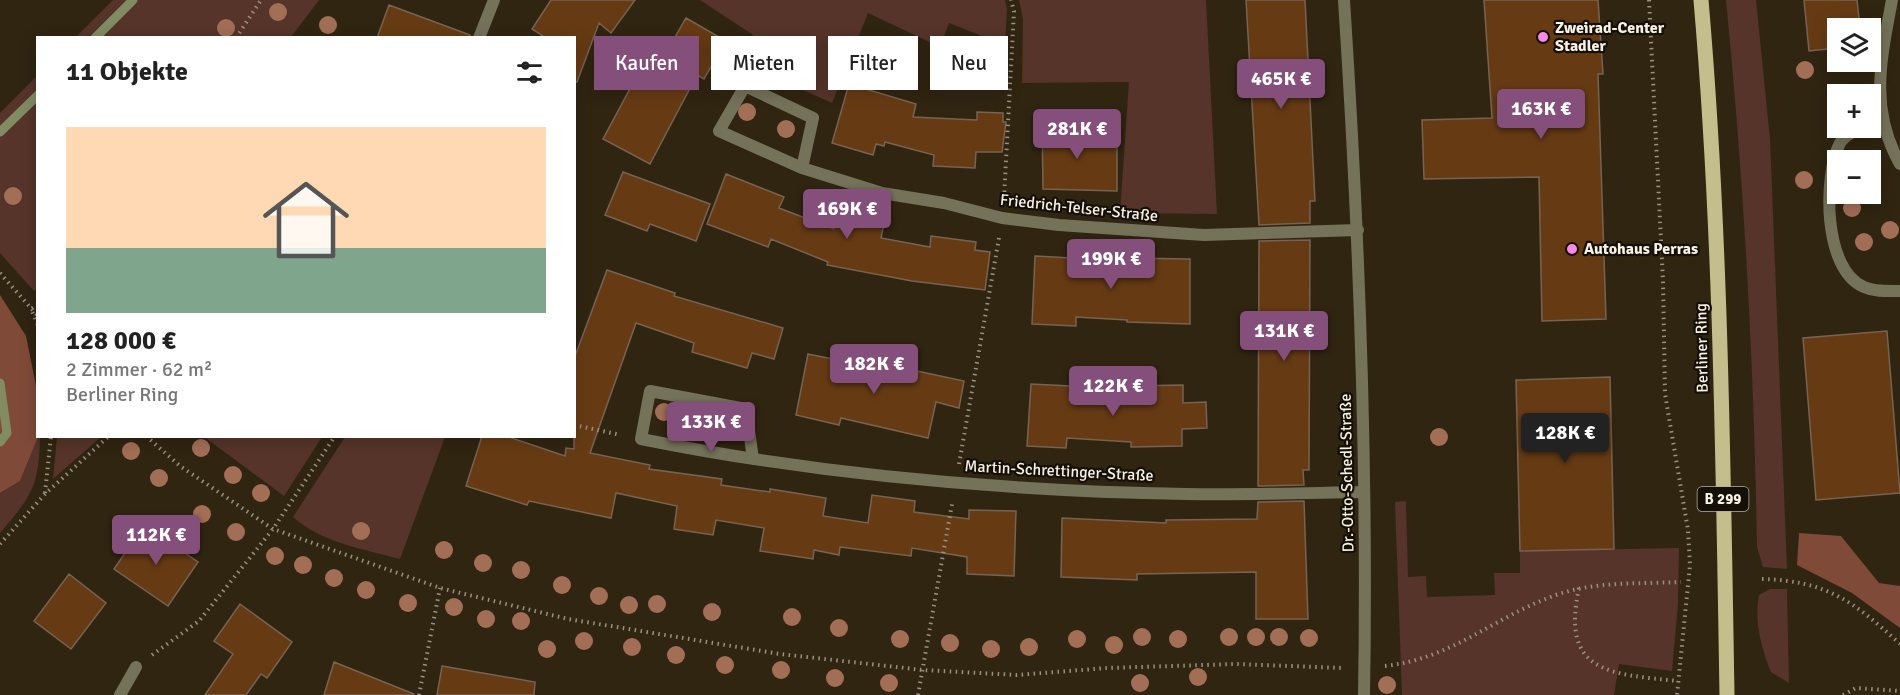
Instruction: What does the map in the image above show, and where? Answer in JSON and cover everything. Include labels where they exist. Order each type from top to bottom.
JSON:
[{"type":"main road","name":"Berliner Ring","points":[[1701,0],[1713,169],[1719,303],[1727,695]]},
{"type":"street","points":[[480,36],[494,0]]},
{"type":"street","name":"Dr.-Otto-Schedl-Straße","points":[[1344,0],[1359,230],[1364,492],[1364,695]]},
{"type":"street","points":[[1879,84],[1882,51],[1892,0]]},
{"type":"street","name":"Friedrich-Telser-Straße","points":[[802,168],[813,118],[745,86],[719,131],[802,168],[882,193],[944,203],[1002,218],[1105,230],[1204,235],[1359,230]]},
{"type":"street","points":[[1881,132],[1900,164]]},
{"type":"street","points":[[1846,138],[1841,141],[1834,161],[1831,201],[1836,256],[1847,274],[1862,286],[1881,291],[1900,291]]},
{"type":"street","points":[[641,439],[650,391],[746,409],[753,459]]},
{"type":"street","name":"Martin-Schrettinger-Straße","points":[[641,439],[753,459],[853,473],[955,482],[1186,494],[1364,492]]},
{"type":"street","points":[[120,695],[136,667]]},
{"type":"path","points":[[237,36],[261,0]]},
{"type":"path","points":[[918,695],[1002,218],[1012,87],[1014,11],[1011,0]]},
{"type":"path","points":[[1649,0],[1664,281],[1665,394],[1688,530],[1690,565],[1677,695]]},
{"type":"path","points":[[0,273],[36,314]]},
{"type":"path","points":[[32,309],[36,306]]},
{"type":"path","points":[[32,309],[36,320]]},
{"type":"path","points":[[576,425],[641,439]]},
{"type":"path","points":[[45,494],[51,438]]},
{"type":"path","points":[[0,544],[45,494],[108,438]]},
{"type":"path","points":[[148,438],[180,466],[273,529],[440,588],[604,625],[780,654],[923,670],[1017,675],[1107,668],[1236,664],[1364,669],[1406,664],[1428,658],[1453,648],[1528,606],[1579,588],[1681,582]]},
{"type":"path","points":[[136,667],[199,621],[273,529],[334,438]]},
{"type":"path","points":[[1762,579],[1796,580],[1828,590],[1869,615],[1900,644]]},
{"type":"path","points":[[419,695],[440,588]]},
{"type":"path","points":[[1579,588],[1573,614],[1574,630],[1579,647],[1591,660],[1609,672],[1678,681]]},
{"type":"path","points":[[1843,695],[1856,688],[1900,691]]},
{"type":"shaded area","points":[[113,0],[319,0],[292,36],[77,36]]},
{"type":"shaded area","points":[[700,0],[1005,0],[1007,9],[1006,36],[982,36],[949,23],[944,36],[930,36],[930,42],[868,13],[859,36],[828,36],[828,90],[837,90],[832,103],[803,90],[816,90],[816,36],[753,35]]},
{"type":"shaded area","points":[[1019,0],[1206,0],[1217,214],[1120,213],[1129,82],[1022,83],[1023,19]]},
{"type":"shaded area","points":[[1726,0],[1756,0],[1770,139],[1787,569],[1763,567],[1757,547],[1747,273]]},
{"type":"shaded area","points":[[36,77],[36,290],[34,291],[0,253],[0,113]]},
{"type":"shaded area","points":[[0,295],[26,336],[36,386],[38,438],[20,481],[0,493]]},
{"type":"shaded area","points":[[38,438],[40,438],[38,467],[32,490],[0,533],[0,493],[20,481]]},
{"type":"shaded area","points":[[57,438],[100,438],[53,479]]},
{"type":"shaded area","points":[[206,438],[321,438],[284,496]]},
{"type":"shaded area","points":[[344,438],[445,438],[400,559],[330,539],[304,526],[293,517]]},
{"type":"shaded area","points":[[1406,501],[1408,577],[1426,576],[1427,597],[1495,595],[1494,573],[1520,573],[1520,551],[1679,548],[1678,604],[1672,671],[1619,664],[1614,695],[1402,695],[1395,502]]},
{"type":"shaded area","points":[[1799,533],[1841,536],[1879,583],[1900,586],[1900,628],[1852,593],[1797,565]]},
{"type":"shaded area","points":[[1770,589],[1787,589],[1789,683],[1771,672],[1759,634],[1757,614],[1759,595]]},
{"type":"building","points":[[551,0],[635,0],[611,33],[599,23],[577,82],[576,36],[543,36],[532,29]]},
{"type":"building","points":[[1246,0],[1305,0],[1315,201],[1310,201],[1310,223],[1259,225]]},
{"type":"building","name":"Autohaus Perras","points":[[1484,0],[1598,0],[1603,74],[1598,74],[1606,319],[1542,321],[1539,177],[1424,179],[1422,120],[1492,118]]},
{"type":"building","points":[[1804,0],[1857,0],[1859,18],[1827,18],[1827,49],[1809,51]]},
{"type":"building","points":[[389,5],[470,35],[470,36],[378,36]]},
{"type":"building","points":[[686,18],[717,36],[711,36],[711,67],[704,79],[699,76],[699,36],[676,36]]},
{"type":"building","points":[[629,90],[689,90],[650,164],[603,139]]},
{"type":"building","points":[[847,90],[869,90],[916,104],[913,117],[977,120],[977,112],[1003,113],[1003,122],[1006,122],[1002,152],[976,152],[975,168],[933,166],[934,155],[885,142],[884,146],[876,144],[873,155],[832,143]]},
{"type":"building","points":[[1042,123],[1090,124],[1090,144],[1117,144],[1117,191],[1043,189]]},
{"type":"building","points":[[623,172],[710,204],[696,241],[650,224],[647,231],[605,215]]},
{"type":"building","points":[[726,174],[784,197],[779,208],[834,229],[838,210],[885,219],[881,238],[930,247],[931,236],[976,242],[975,250],[990,252],[985,290],[912,281],[827,265],[828,262],[771,239],[768,247],[707,224]]},
{"type":"building","points":[[1310,240],[1309,470],[1303,470],[1304,485],[1258,486],[1259,241]]},
{"type":"building","points":[[1035,256],[1128,261],[1128,258],[1190,259],[1190,324],[1127,322],[1127,320],[1076,317],[1076,326],[1032,324]]},
{"type":"building","points":[[607,270],[675,293],[674,296],[783,328],[774,359],[752,353],[747,368],[692,352],[694,343],[636,323],[590,453],[650,465],[649,469],[722,479],[721,485],[770,492],[770,489],[826,498],[823,516],[868,523],[872,495],[915,501],[914,512],[969,519],[969,510],[1016,511],[1014,576],[967,574],[967,557],[912,548],[911,556],[840,547],[839,555],[814,550],[813,559],[760,551],[764,528],[716,520],[713,535],[674,529],[677,506],[616,493],[611,518],[529,501],[527,505],[466,486],[481,438],[512,438],[565,456],[566,448],[574,449],[576,354]]},
{"type":"building","points":[[1887,331],[1900,493],[1816,500],[1803,338]]},
{"type":"building","points":[[808,354],[897,372],[898,367],[964,381],[959,408],[936,402],[928,438],[841,418],[839,425],[796,415]]},
{"type":"building","points":[[1610,377],[1614,549],[1520,551],[1516,380]]},
{"type":"building","points":[[1031,384],[1070,386],[1069,400],[1130,404],[1130,386],[1183,385],[1183,403],[1206,402],[1207,428],[1182,429],[1182,446],[1131,447],[1131,442],[1067,438],[1066,448],[1027,446]]},
{"type":"building","points":[[1304,501],[1308,619],[1256,619],[1256,572],[1137,574],[1137,580],[1061,577],[1062,518],[1166,523],[1166,520],[1257,519],[1258,502]]},
{"type":"building","points":[[144,525],[198,562],[168,606],[114,569]]},
{"type":"building","points":[[69,574],[106,603],[71,649],[34,621]]},
{"type":"building","points":[[240,604],[292,642],[267,678],[261,674],[246,695],[205,695],[233,654],[214,641]]},
{"type":"building","points":[[334,662],[414,694],[324,695]]},
{"type":"building","points":[[442,666],[535,682],[534,695],[437,695]]},
{"type":"waterway","points":[[97,36],[133,0]]},
{"type":"waterway","points":[[0,132],[36,97]]},
{"type":"waterway","points":[[0,383],[7,433],[0,442]]},
{"type":"place","name":"Zweirad-Center Stadler","points":[[1543,37]]},
{"type":"place","name":"Autohaus Perras","points":[[1572,249]]}]
